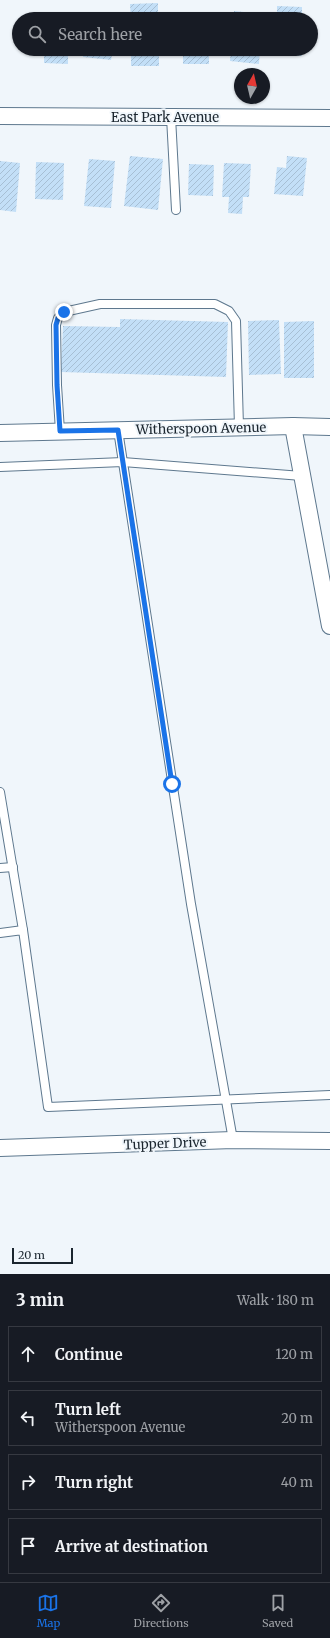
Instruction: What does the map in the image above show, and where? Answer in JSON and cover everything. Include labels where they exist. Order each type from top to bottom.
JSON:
[{"type":"street","name":"East Park Avenue","points":[[0,116],[330,118]]},
{"type":"street","name":"Witherspoon Avenue","points":[[0,433],[293,426],[330,427]]},
{"type":"street","points":[[293,426],[330,626]]},
{"type":"street","name":"Tupper Drive","points":[[0,1148],[233,1140],[330,1141]]},
{"type":"lane","points":[[171,117],[176,210]]},
{"type":"lane","points":[[60,431],[57,385],[56,325],[58,318],[64,312],[100,304],[215,304],[229,311],[236,321],[238,427]]},
{"type":"lane","points":[[118,430],[191,904],[233,1140]]},
{"type":"lane","points":[[0,467],[123,462],[302,476]]},
{"type":"lane","points":[[0,792],[23,930],[48,1107],[330,1095]]},
{"type":"lane","points":[[0,868],[13,868]]},
{"type":"lane","points":[[0,933],[23,930]]},
{"type":"building","points":[[158,3],[158,12],[131,12],[130,4]]},
{"type":"building","points":[[277,6],[302,7],[302,12],[277,12]]},
{"type":"building","points":[[44,56],[68,56],[68,64],[44,63]]},
{"type":"building","points":[[83,56],[112,56],[111,60]]},
{"type":"building","points":[[131,56],[159,56],[159,66],[131,66]]},
{"type":"building","points":[[183,56],[209,56],[209,64],[183,64]]},
{"type":"building","points":[[230,56],[260,56],[259,64],[230,61]]},
{"type":"building","points":[[130,156],[163,159],[158,210],[124,206]]},
{"type":"building","points":[[287,156],[307,158],[303,196],[274,194],[277,167],[286,168]]},
{"type":"building","points":[[89,159],[115,161],[111,208],[84,206]]},
{"type":"building","points":[[0,161],[20,163],[16,212],[0,210]]},
{"type":"building","points":[[36,162],[64,163],[63,200],[35,199]]},
{"type":"building","points":[[224,163],[251,164],[249,197],[243,197],[242,214],[228,213],[229,197],[222,197]]},
{"type":"building","points":[[189,164],[214,165],[213,196],[188,195]]},
{"type":"building","points":[[120,319],[228,322],[226,377],[61,372],[63,326],[120,327]]},
{"type":"building","points":[[279,320],[281,374],[249,375],[248,321]]},
{"type":"building","points":[[314,321],[314,378],[284,378],[284,322]]},
{"type":"route","points":[[64,312],[58,318],[56,325],[57,385],[60,431],[118,430],[172,784]]}]
